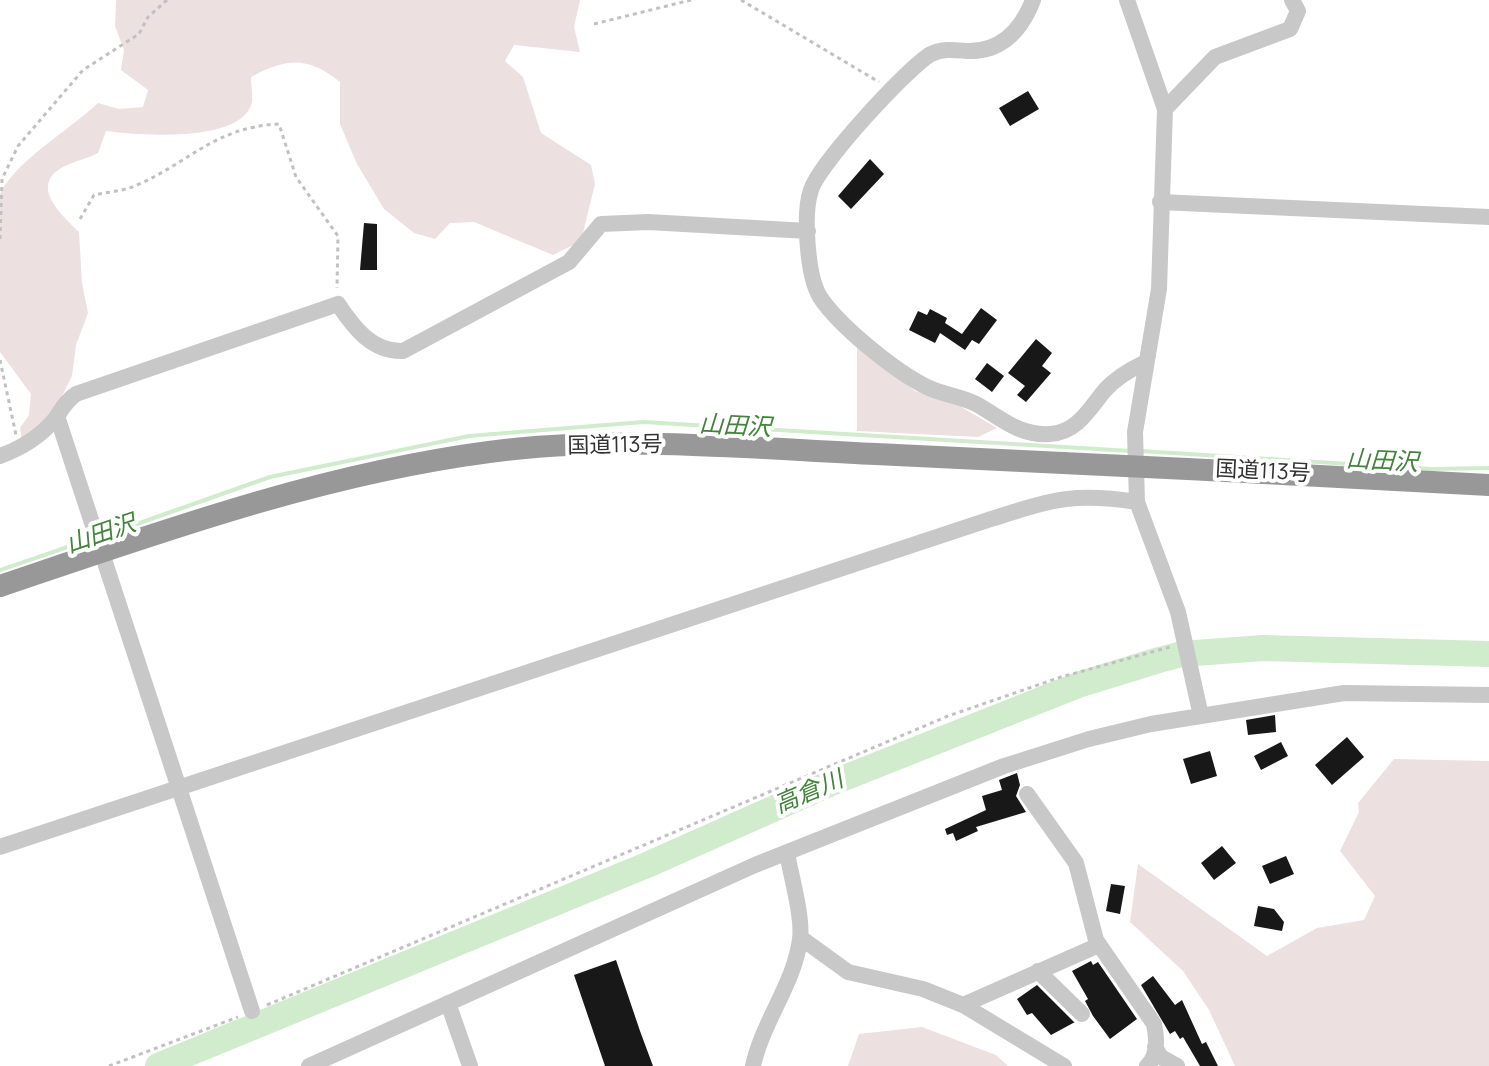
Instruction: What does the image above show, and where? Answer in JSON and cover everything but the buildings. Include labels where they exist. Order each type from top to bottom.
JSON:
[{"type":"highway","name":"国道113号","points":[[0,586],[102,551],[303,490],[402,466],[491,451],[590,444],[685,445],[1135,465],[1489,485]]},
{"type":"street","points":[[1033,0],[1027,17],[1005,41],[990,50],[946,49],[933,53],[893,90],[823,169],[810,190],[808,231],[815,285],[840,320],[928,388],[978,405],[1011,427],[1052,435],[1064,430],[1086,415],[1123,373],[1144,363]]},
{"type":"street","points":[[1127,0],[1165,109],[1159,289],[1144,363],[1135,432],[1137,502],[1178,612],[1201,716]]},
{"type":"street","points":[[1165,109],[1215,57],[1290,29],[1298,11],[1292,0]]},
{"type":"street","points":[[1160,202],[1489,217]]},
{"type":"street","points":[[0,456],[20,449],[44,431],[65,402],[76,394],[338,304],[364,337],[377,346],[403,351],[557,270],[581,250],[601,224],[648,222],[808,231]]},
{"type":"street","points":[[57,416],[252,1011]]},
{"type":"street","points":[[0,847],[1020,510],[1064,497],[1095,495],[1137,502]]},
{"type":"street","points":[[309,1066],[787,853],[1004,766],[1101,736],[1344,693],[1489,695]]},
{"type":"street","points":[[1027,794],[1076,863],[1099,945],[1154,1024],[1155,1047],[1152,1061],[1147,1066]]},
{"type":"street","points":[[753,1066],[759,1041],[782,991],[801,938],[787,853]]},
{"type":"street","points":[[801,938],[848,972],[923,989],[963,1005],[1064,1066]]},
{"type":"street","points":[[963,1005],[1099,945]]},
{"type":"street","points":[[1038,971],[1082,1014]]},
{"type":"street","points":[[448,1003],[470,1066]]},
{"type":"street","points":[[1155,1047],[1161,1057],[1177,1066]]},
{"type":"path","points":[[0,239],[2,179],[18,146],[83,70],[139,34],[148,17],[167,0]]},
{"type":"path","points":[[594,24],[691,0]]},
{"type":"path","points":[[741,0],[893,90]]},
{"type":"path","points":[[80,219],[94,195],[133,187],[219,138],[254,125],[279,124],[296,177],[338,236],[338,304]]},
{"type":"path","points":[[0,360],[20,449]]},
{"type":"path","points":[[279,1000],[948,716],[1061,677],[1185,643]]},
{"type":"path","points":[[109,1066],[252,1011]]},
{"type":"shaded area","points":[[116,0],[580,0],[574,27],[580,52],[514,45],[505,61],[523,77],[541,133],[591,165],[595,184],[581,241],[553,255],[474,222],[450,223],[435,239],[414,233],[384,209],[357,164],[340,124],[340,82],[307,64],[275,66],[251,77],[252,102],[244,115],[230,125],[187,134],[106,131],[98,153],[67,165],[53,175],[48,183],[52,201],[79,232],[82,283],[88,313],[76,345],[72,376],[55,410],[22,442],[20,428],[29,415],[31,394],[0,352],[0,194],[17,170],[98,103],[119,109],[143,107],[148,90],[121,70],[124,50],[115,26]]},
{"type":"shaded area","points":[[857,344],[915,391],[953,402],[997,428],[978,437],[857,431]]},
{"type":"shaded area","points":[[1394,759],[1489,761],[1489,1066],[1235,1066],[1209,1010],[1183,971],[1130,922],[1138,864],[1267,956],[1317,928],[1364,920],[1375,896],[1340,851],[1359,812],[1358,803]]},
{"type":"shaded area","points":[[922,1027],[996,1055],[1008,1066],[848,1066],[859,1034]]},
{"type":"waterway","name":"山田沢","points":[[100,537],[270,477],[469,436],[643,422],[1131,451]]},
{"type":"waterway","name":"山田沢","points":[[1140,451],[1431,469],[1489,468]]},
{"type":"waterway","name":"山田沢","points":[[0,570],[91,539]]},
{"type":"waterway","name":"高倉川","points":[[158,1066],[647,865],[829,784],[1081,684],[1182,654],[1263,648],[1489,654]]}]
